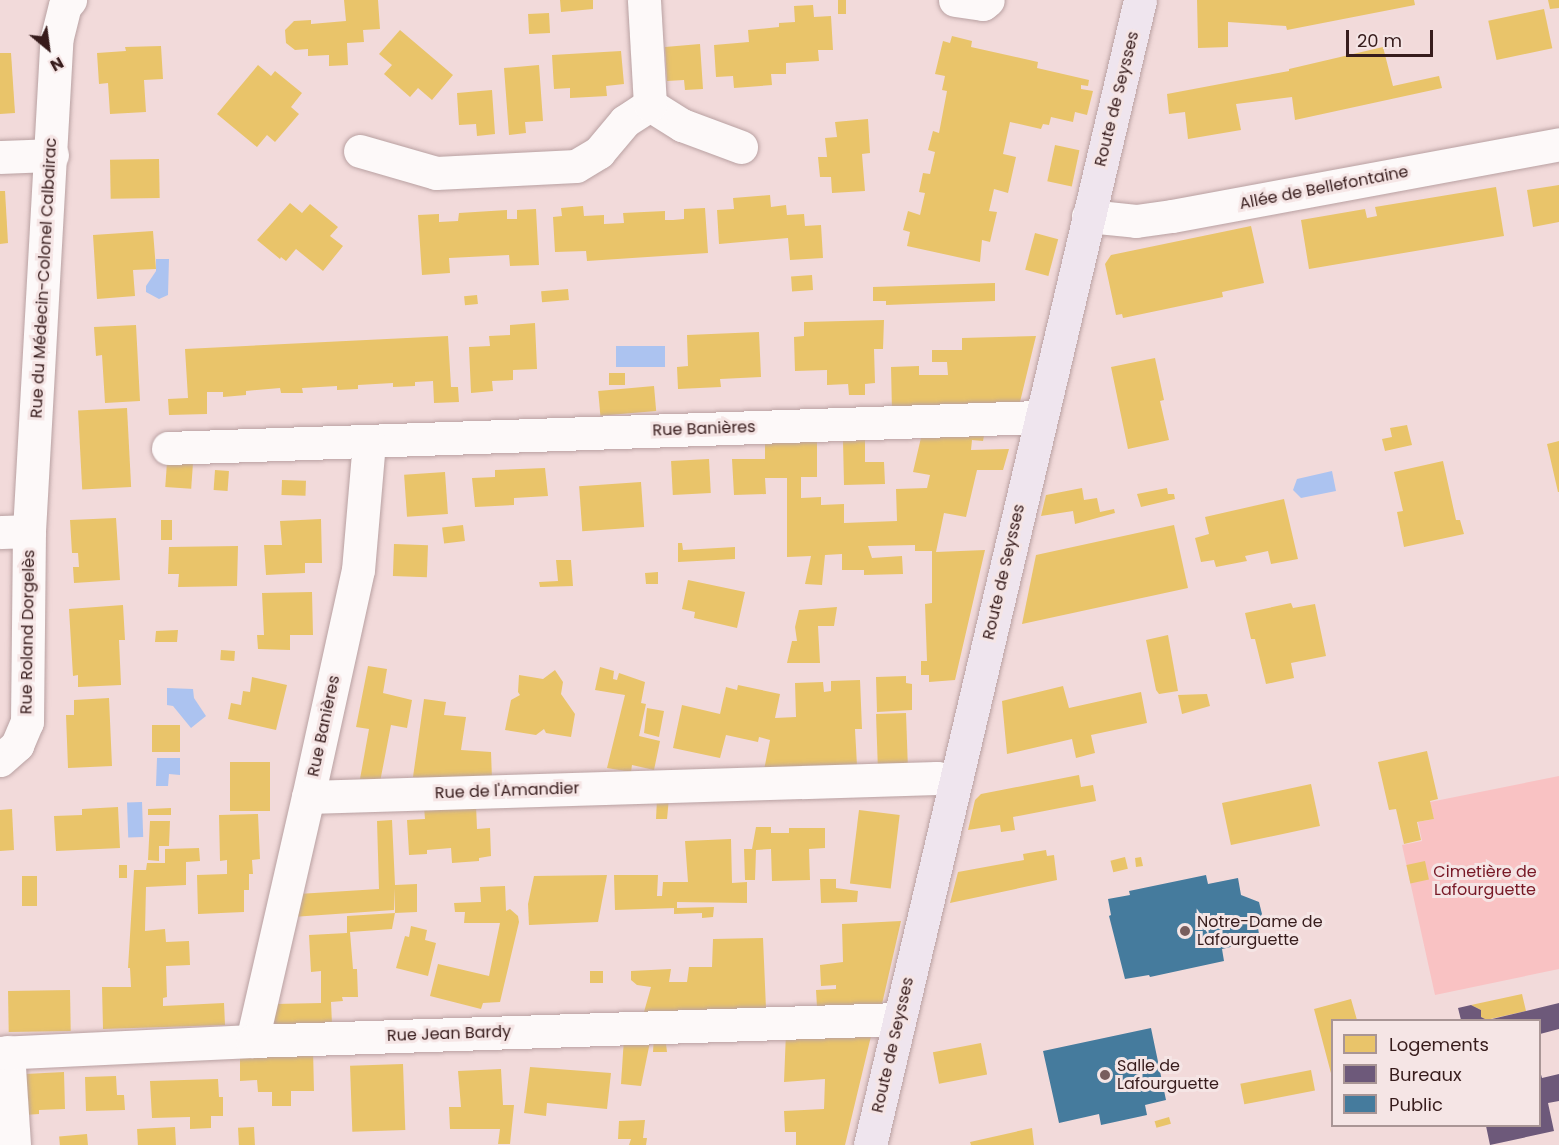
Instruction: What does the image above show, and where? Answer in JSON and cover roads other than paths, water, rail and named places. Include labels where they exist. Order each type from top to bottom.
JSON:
[{"type":"main road","name":"Route de Seysses","points":[[870,1145],[1140,0]]},
{"type":"street","name":"Rue du Médecin-Colonel Calbairac","points":[[14,532],[52,155],[56,41],[65,6],[70,0]]},
{"type":"street","points":[[644,0],[650,105]]},
{"type":"street","points":[[955,0],[983,4],[988,0]]},
{"type":"street","points":[[650,105],[682,125],[741,147]]},
{"type":"street","points":[[360,151],[436,173],[576,166],[598,152],[625,121],[650,105]]},
{"type":"street","name":"Allée de Bellefontaine","points":[[1088,216],[1136,221],[1172,216],[1559,144]]},
{"type":"street","points":[[0,157],[52,155]]},
{"type":"street","name":"Rue Banières","points":[[168,448],[1040,417]]},
{"type":"street","name":"Rue Banières","points":[[308,797],[358,570],[369,441]]},
{"type":"street","name":"Rue Roland Dorgelès","points":[[0,760],[17,745],[27,722],[14,532]]},
{"type":"street","name":"Rue de l'Amandier","points":[[308,797],[918,779],[955,781]]},
{"type":"street","points":[[252,1041],[308,797]]},
{"type":"street","name":"Rue Jean Bardy","points":[[4,1052],[899,1018]]},
{"type":"street","points":[[4,1052],[14,1145]]},
{"type":"water","points":[[156,259],[169,259],[168,295],[159,299],[146,292],[146,286],[156,271]]},
{"type":"water","points":[[616,346],[665,346],[665,367],[616,367]]},
{"type":"water","points":[[1332,471],[1336,491],[1301,498],[1293,490],[1297,479]]},
{"type":"water","points":[[167,688],[193,689],[194,698],[206,716],[191,728],[173,706],[167,705]]},
{"type":"water","points":[[157,758],[180,758],[180,775],[169,774],[168,786],[156,786]]},
{"type":"water","points":[[142,802],[143,837],[128,838],[127,803]]},
{"type":"place","name":"Notre-Dame de Lafourguette","points":[[1185,931]]},
{"type":"place","name":"Salle de Lafourguette","points":[[1105,1075]]},
{"type":"park label","name":"Cimetière de Lafourguette","points":[[1485,881]]}]
